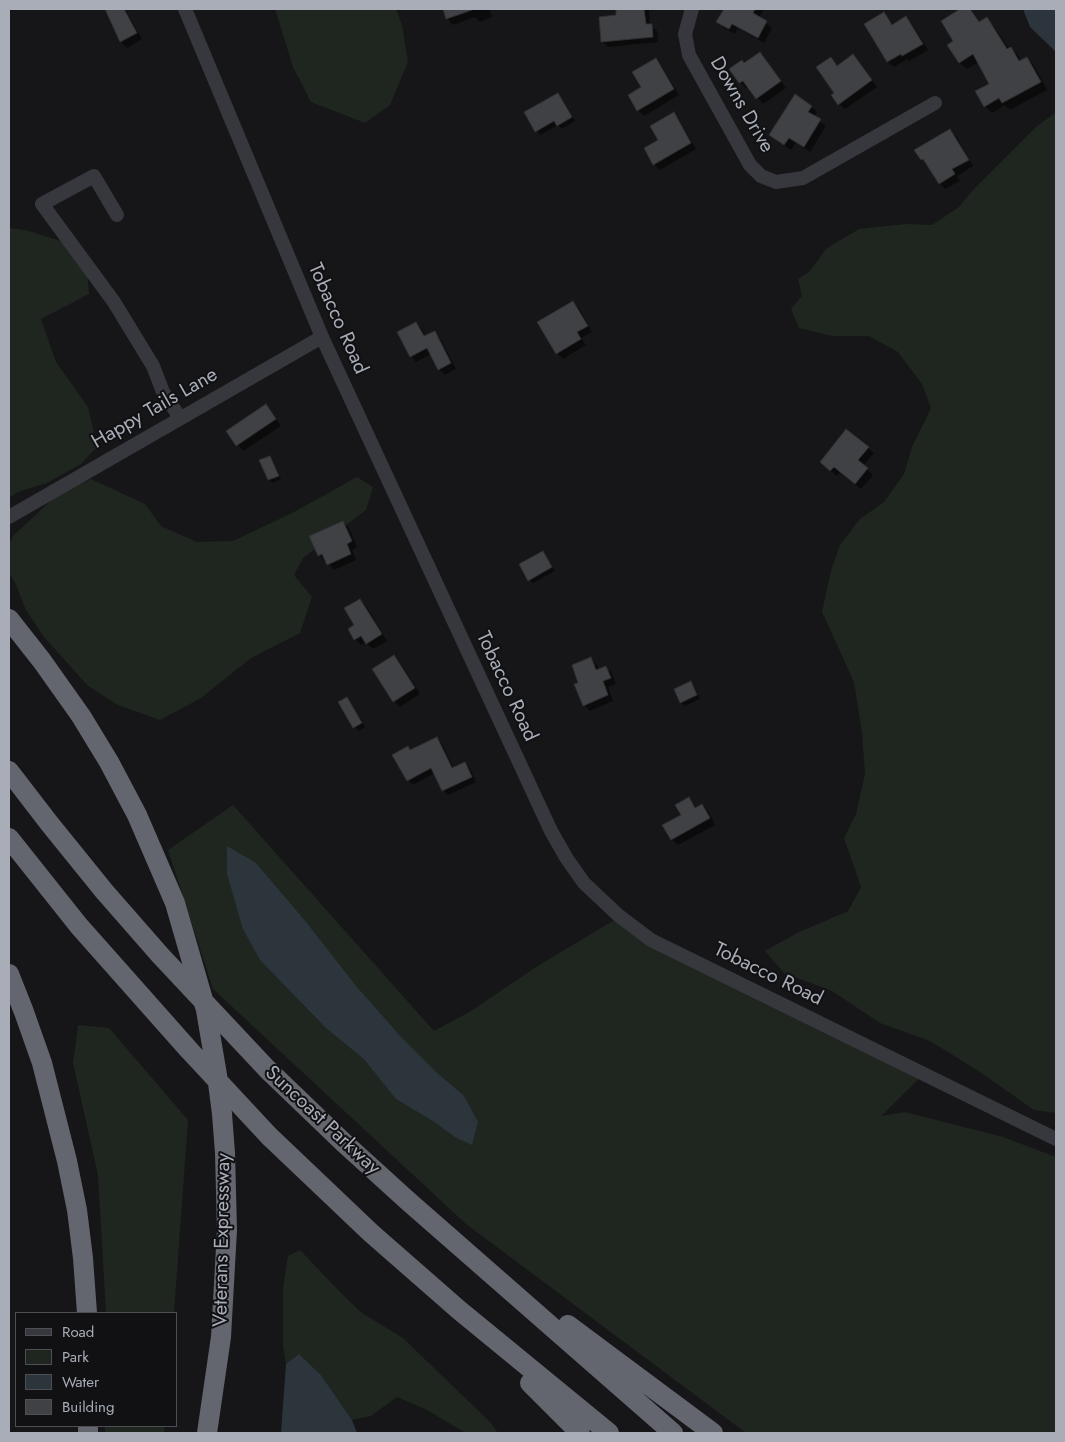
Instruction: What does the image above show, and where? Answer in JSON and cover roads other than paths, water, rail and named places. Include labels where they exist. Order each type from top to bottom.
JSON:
[{"type":"highway","name":"Veterans Expressway","points":[[9,619],[62,688],[108,762],[137,815],[175,903],[206,1010],[217,1075],[225,1153],[227,1230],[221,1337],[207,1433]]},
{"type":"highway","name":"Suncoast Parkway","points":[[9,771],[48,823],[160,955],[267,1069],[343,1142],[466,1253],[673,1433]]},
{"type":"highway","points":[[9,838],[79,926],[189,1050],[269,1136],[371,1233],[458,1310],[609,1433]]},
{"type":"highway","points":[[9,974],[42,1063],[67,1161],[77,1210],[87,1312]]},
{"type":"highway","points":[[466,1253],[570,1326],[713,1433]]},
{"type":"highway","points":[[458,1310],[580,1433]]},
{"type":"street","name":"Tobacco Road","points":[[185,9],[322,337],[550,831],[584,883],[618,915],[651,940],[1056,1139]]},
{"type":"street","name":"Downs Drive","points":[[692,9],[685,34],[689,55],[750,165],[761,176],[776,182],[803,178],[935,103]]},
{"type":"street","points":[[117,215],[94,176],[42,204],[114,302],[153,366],[163,392],[180,418]]},
{"type":"street","name":"Happy Tails Lane","points":[[9,517],[322,337]]},
{"type":"water","points":[[1023,9],[1056,9],[1056,52],[1030,27]]},
{"type":"water","points":[[227,846],[256,863],[306,922],[356,986],[402,1038],[435,1071],[464,1096],[478,1122],[472,1145],[455,1137],[433,1121],[396,1099],[364,1059],[326,1028],[260,960],[243,929],[227,874]]},
{"type":"water","points":[[299,1354],[321,1375],[352,1420],[357,1433],[281,1433],[286,1364]]}]
